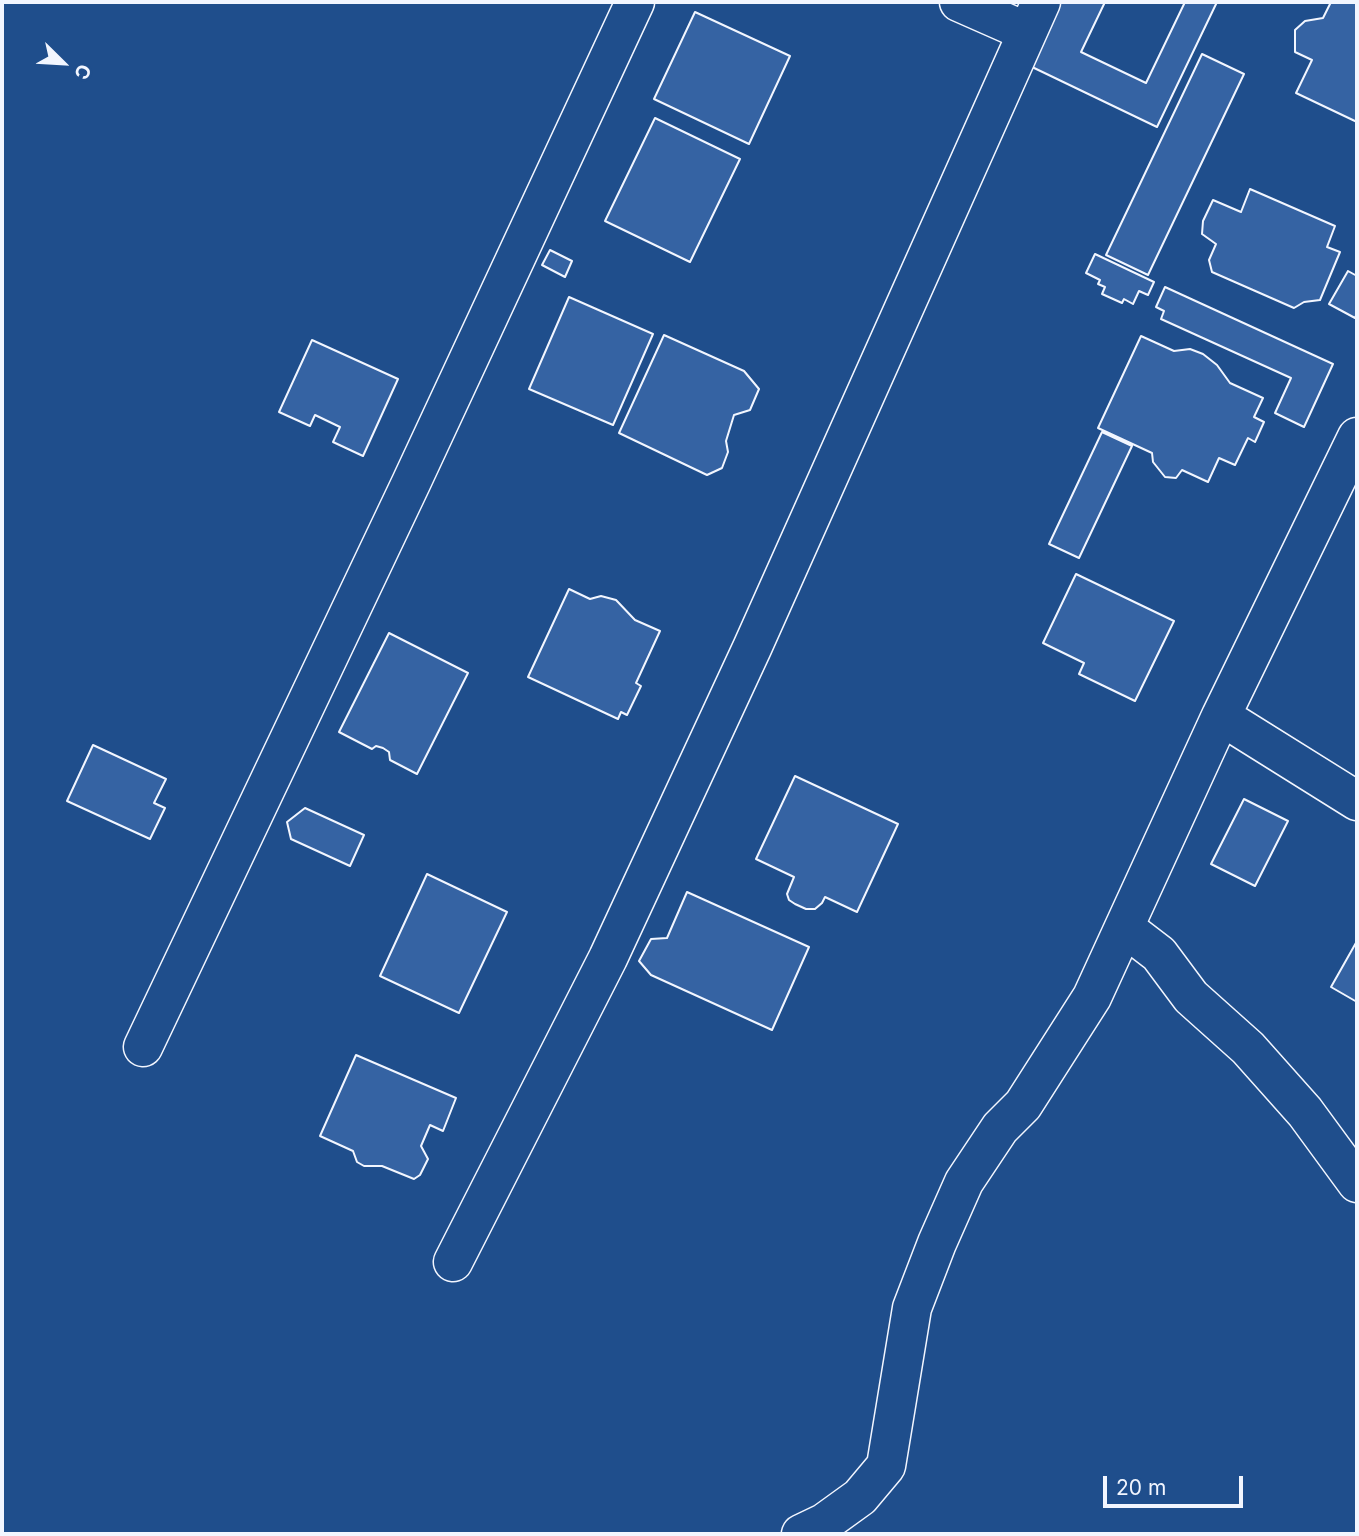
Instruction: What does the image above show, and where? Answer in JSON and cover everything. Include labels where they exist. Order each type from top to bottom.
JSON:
[{"type":"street","points":[[143,1047],[411,483],[635,2]]},
{"type":"street","points":[[453,1262],[608,958],[780,586],[1034,17],[959,2]]},
{"type":"street","points":[[802,1534],[824,1523],[860,1497],[886,1466],[912,1308],[964,1182],[1000,1128],[1023,1105],[1092,997],[1221,716],[1357,437]]},
{"type":"street","points":[[1221,716],[1357,801]]},
{"type":"street","points":[[1125,928],[1159,954],[1191,997],[1248,1048],[1305,1112],[1357,1183]]},
{"type":"building","points":[[1061,2],[1105,2],[1081,52],[1146,83],[1185,2],[1217,2],[1157,127],[1030,66]]},
{"type":"building","points":[[1331,2],[1357,2],[1357,122],[1296,93],[1312,60],[1295,52],[1295,30],[1305,21],[1323,18]]},
{"type":"building","points":[[695,12],[790,56],[749,144],[654,99]]},
{"type":"building","points":[[1202,54],[1244,74],[1148,275],[1106,255]]},
{"type":"building","points":[[655,118],[740,159],[690,262],[605,221]]},
{"type":"building","points":[[1250,189],[1335,226],[1327,247],[1340,252],[1320,300],[1304,302],[1294,308],[1212,272],[1209,260],[1216,244],[1202,234],[1203,221],[1213,200],[1241,212]]},
{"type":"building","points":[[550,250],[572,261],[565,277],[542,265]]},
{"type":"building","points":[[1095,254],[1154,282],[1148,295],[1139,291],[1133,304],[1124,299],[1122,303],[1102,294],[1105,287],[1098,284],[1100,280],[1086,273]]},
{"type":"building","points":[[1348,271],[1357,276],[1355,318],[1329,304]]},
{"type":"building","points":[[1165,287],[1333,364],[1304,427],[1275,413],[1291,378],[1161,319],[1164,311],[1156,307]]},
{"type":"building","points":[[569,297],[653,334],[613,425],[529,389]]},
{"type":"building","points":[[664,335],[744,371],[759,389],[750,410],[734,415],[726,441],[728,452],[722,468],[707,475],[619,433]]},
{"type":"building","points":[[1141,336],[1174,351],[1190,349],[1203,354],[1217,365],[1230,383],[1263,398],[1254,417],[1264,422],[1255,442],[1248,438],[1235,465],[1219,458],[1208,482],[1182,470],[1176,478],[1165,477],[1153,462],[1152,453],[1098,428]]},
{"type":"building","points":[[312,340],[398,379],[363,456],[333,442],[340,427],[315,415],[310,426],[279,412]]},
{"type":"building","points":[[1102,432],[1132,446],[1079,558],[1049,544]]},
{"type":"building","points":[[1076,574],[1174,621],[1135,701],[1079,674],[1084,663],[1043,643]]},
{"type":"building","points":[[569,589],[590,599],[601,596],[616,600],[635,620],[660,631],[636,683],[641,686],[627,715],[621,712],[618,719],[528,677]]},
{"type":"building","points":[[389,633],[468,673],[417,774],[390,760],[389,752],[383,748],[376,746],[372,749],[339,732]]},
{"type":"building","points":[[93,745],[166,779],[154,803],[165,808],[150,839],[67,801]]},
{"type":"building","points":[[795,776],[898,824],[857,912],[825,897],[815,909],[806,909],[795,904],[789,900],[787,894],[794,877],[756,859]]},
{"type":"building","points":[[1244,799],[1288,821],[1255,886],[1211,864]]},
{"type":"building","points":[[305,808],[364,835],[350,866],[291,839],[287,822]]},
{"type":"building","points":[[427,874],[507,912],[459,1013],[380,976]]},
{"type":"building","points":[[687,892],[809,947],[772,1030],[651,975],[639,961],[651,939],[667,938]]},
{"type":"building","points":[[1357,941],[1357,1002],[1331,987]]},
{"type":"building","points":[[356,1055],[456,1098],[443,1131],[430,1125],[421,1146],[428,1159],[420,1175],[414,1179],[382,1166],[364,1166],[357,1162],[353,1151],[320,1136]]}]
